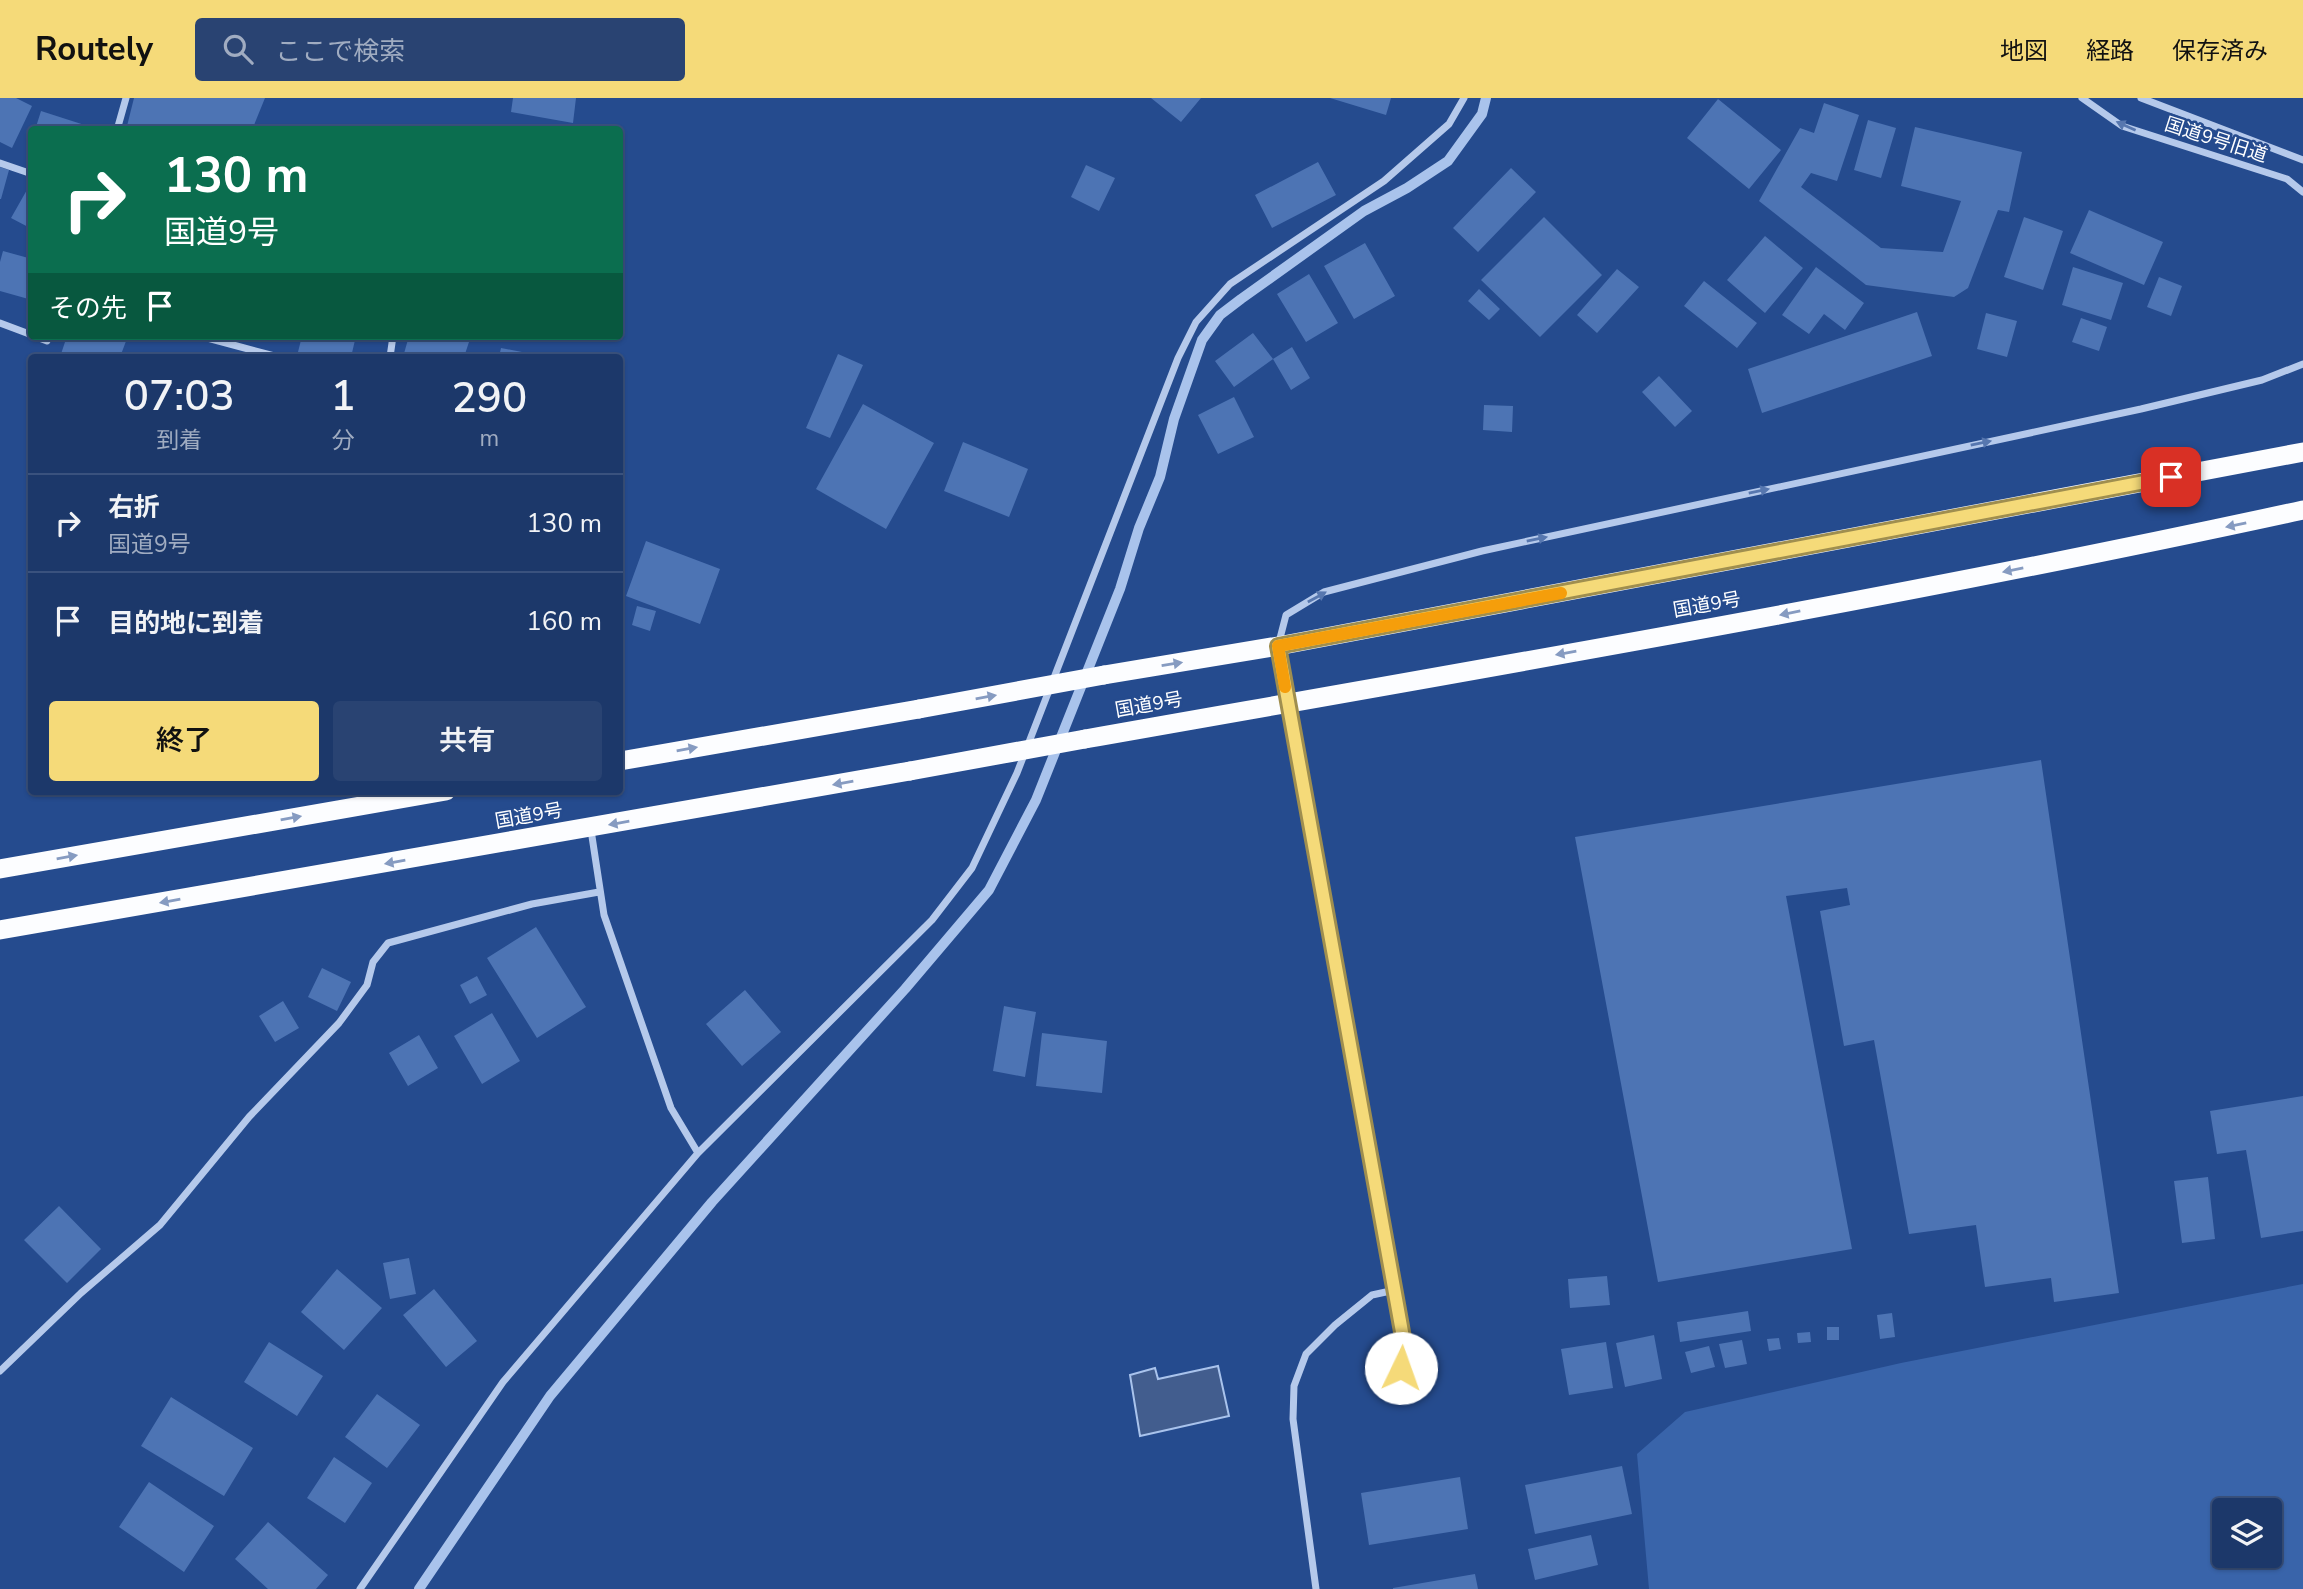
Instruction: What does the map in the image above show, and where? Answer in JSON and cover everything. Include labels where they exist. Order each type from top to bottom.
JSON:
[{"type":"highway","name":"国道9号","points":[[623,760],[1278,646],[2303,452]]},
{"type":"highway","name":"国道9号","points":[[0,930],[591,828],[1780,615],[2162,541],[2303,510]]},
{"type":"highway","points":[[0,869],[423,795]]},
{"type":"street","points":[[118,126],[125,98]]},
{"type":"street","points":[[360,1589],[503,1382],[698,1153],[932,920],[972,869],[1017,773],[1178,358],[1196,322],[1230,284],[1384,181],[1449,124],[1464,98]]},
{"type":"street","name":"国道9号旧道","points":[[2082,98],[2122,126],[2287,179],[2303,192]]},
{"type":"street","name":"国道9号旧道","points":[[2141,98],[2303,160]]},
{"type":"street","points":[[0,163],[28,173]]},
{"type":"street","points":[[0,323],[28,334]]},
{"type":"street","points":[[215,340],[267,354]]},
{"type":"street","points":[[1398,1394],[1404,1343],[1278,646],[1286,615],[1324,592],[1482,551],[2141,409],[2262,380],[2303,364]]},
{"type":"street","points":[[591,828],[604,915],[671,1108],[698,1153]]},
{"type":"street","points":[[0,1371],[81,1293],[160,1225],[249,1117],[340,1023],[367,985],[373,962],[388,943],[532,904],[600,892]]},
{"type":"street","points":[[1316,1589],[1293,1419],[1294,1386],[1306,1354],[1335,1325],[1372,1295],[1395,1290]]},
{"type":"shaded area","points":[[2303,1284],[2303,1589],[1649,1589],[1637,1454],[1685,1412],[1901,1363]]},
{"type":"shaded area","points":[[1218,1366],[1229,1416],[1140,1436],[1130,1375],[1155,1368],[1158,1379]]},
{"type":"building","points":[[0,98],[16,98],[32,106],[12,148],[0,142]]},
{"type":"building","points":[[134,98],[265,98],[254,126],[127,126]]},
{"type":"building","points":[[513,98],[576,98],[573,123],[511,112]]},
{"type":"building","points":[[1151,98],[1201,98],[1181,122]]},
{"type":"building","points":[[1330,98],[1391,98],[1386,115]]},
{"type":"building","points":[[1718,99],[1781,150],[1749,189],[1687,138]]},
{"type":"building","points":[[1824,103],[1859,115],[1837,181],[1811,173],[1801,187],[1881,248],[1943,252],[1961,201],[1901,186],[1915,127],[2022,152],[2009,212],[1998,210],[1968,288],[1954,297],[1866,285],[1759,201],[1800,128],[1814,133]]},
{"type":"building","points":[[41,111],[88,126],[36,126]]},
{"type":"building","points":[[1868,120],[1896,128],[1881,178],[1854,170]]},
{"type":"building","points":[[1318,162],[1336,195],[1272,228],[1255,195]]},
{"type":"building","points":[[1086,165],[1115,178],[1099,211],[1071,197]]},
{"type":"building","points":[[0,167],[9,170],[1,199],[0,199]]},
{"type":"building","points":[[1511,168],[1536,192],[1478,252],[1453,228]]},
{"type":"building","points":[[28,188],[28,227],[11,218]]},
{"type":"building","points":[[2089,210],[2163,242],[2144,285],[2070,253]]},
{"type":"building","points":[[1544,217],[1602,275],[1540,337],[1481,280]]},
{"type":"building","points":[[2024,217],[2063,231],[2043,290],[2004,277]]},
{"type":"building","points":[[1765,236],[1803,268],[1765,313],[1727,280]]},
{"type":"building","points":[[1365,243],[1395,296],[1354,319],[1324,266]]},
{"type":"building","points":[[3,251],[28,258],[28,299],[0,291],[0,262]]},
{"type":"building","points":[[1816,267],[1864,303],[1845,330],[1824,314],[1809,334],[1782,315]]},
{"type":"building","points":[[2073,267],[2123,283],[2111,320],[2062,305]]},
{"type":"building","points":[[1617,269],[1639,287],[1597,333],[1577,315]]},
{"type":"building","points":[[1309,274],[1338,323],[1306,342],[1277,294]]},
{"type":"building","points":[[2159,277],[2182,286],[2171,316],[2147,307]]},
{"type":"building","points":[[1704,281],[1757,323],[1737,348],[1684,306]]},
{"type":"building","points":[[1479,289],[1500,309],[1489,320],[1468,301]]},
{"type":"building","points":[[1917,312],[1932,356],[1762,413],[1748,369]]},
{"type":"building","points":[[1986,313],[2017,321],[2007,357],[1977,349]]},
{"type":"building","points":[[2081,318],[2107,327],[2099,351],[2072,342]]},
{"type":"building","points":[[1253,333],[1273,359],[1234,387],[1215,361]]},
{"type":"building","points":[[66,340],[126,340],[121,354],[61,354]]},
{"type":"building","points":[[301,340],[355,340],[352,354],[298,352]]},
{"type":"building","points":[[408,340],[470,340],[465,354],[404,354]]},
{"type":"building","points":[[1292,347],[1310,378],[1291,390],[1273,359]]},
{"type":"building","points":[[501,348],[522,352],[521,354],[500,354]]},
{"type":"building","points":[[838,354],[863,365],[830,438],[806,428]]},
{"type":"building","points":[[1659,376],[1692,411],[1675,427],[1642,392]]},
{"type":"building","points":[[1234,397],[1254,437],[1218,454],[1198,415]]},
{"type":"building","points":[[863,404],[934,443],[886,529],[816,489]]},
{"type":"building","points":[[1484,405],[1513,406],[1512,432],[1483,430]]},
{"type":"building","points":[[963,442],[1028,469],[1009,517],[944,491]]},
{"type":"building","points":[[646,541],[720,569],[700,624],[626,596]]},
{"type":"building","points":[[637,606],[656,611],[650,631],[632,625]]},
{"type":"building","points":[[2041,760],[2119,1293],[2054,1302],[2051,1278],[1985,1287],[1976,1225],[1909,1234],[1874,1040],[1844,1046],[1820,911],[1850,905],[1847,888],[1786,896],[1852,1249],[1658,1282],[1575,837]]},
{"type":"building","points":[[536,927],[586,1007],[537,1038],[487,958]]},
{"type":"building","points":[[322,968],[351,982],[337,1011],[308,997]]},
{"type":"building","points":[[477,976],[487,995],[470,1004],[460,985]]},
{"type":"building","points":[[745,990],[781,1032],[742,1066],[706,1024]]},
{"type":"building","points":[[283,1001],[299,1028],[275,1042],[259,1016]]},
{"type":"building","points":[[1004,1006],[1036,1012],[1025,1077],[993,1071]]},
{"type":"building","points":[[492,1013],[520,1061],[482,1084],[454,1036]]},
{"type":"building","points":[[1042,1033],[1107,1041],[1102,1093],[1036,1086]]},
{"type":"building","points":[[419,1035],[438,1068],[408,1086],[389,1053]]},
{"type":"building","points":[[2303,1096],[2303,1231],[2261,1238],[2246,1150],[2217,1154],[2210,1111]]},
{"type":"building","points":[[2208,1177],[2215,1239],[2182,1243],[2174,1181]]},
{"type":"building","points":[[59,1206],[101,1249],[67,1283],[24,1240]]},
{"type":"building","points":[[409,1258],[416,1294],[390,1299],[383,1263]]},
{"type":"building","points":[[337,1269],[382,1308],[344,1350],[301,1312]]},
{"type":"building","points":[[1607,1276],[1610,1305],[1570,1308],[1568,1279]]},
{"type":"building","points":[[434,1289],[477,1341],[446,1367],[403,1315]]},
{"type":"building","points":[[1748,1311],[1751,1331],[1680,1342],[1677,1322]]},
{"type":"building","points":[[1892,1313],[1895,1337],[1880,1339],[1877,1315]]},
{"type":"building","points":[[1827,1327],[1839,1327],[1839,1340],[1827,1340]]},
{"type":"building","points":[[1810,1332],[1811,1342],[1798,1343],[1797,1333]]},
{"type":"building","points":[[1654,1335],[1662,1379],[1625,1387],[1616,1343]]},
{"type":"building","points":[[1779,1338],[1781,1349],[1769,1351],[1767,1339]]},
{"type":"building","points":[[1742,1340],[1747,1364],[1725,1368],[1719,1344]]},
{"type":"building","points":[[269,1342],[323,1376],[297,1416],[244,1382]]},
{"type":"building","points":[[1606,1342],[1613,1388],[1569,1395],[1561,1349]]},
{"type":"building","points":[[1709,1346],[1715,1367],[1691,1373],[1685,1352]]},
{"type":"building","points":[[377,1394],[420,1425],[387,1468],[345,1437]]},
{"type":"building","points":[[171,1397],[253,1448],[224,1496],[141,1446]]},
{"type":"building","points":[[334,1457],[372,1483],[345,1523],[307,1498]]},
{"type":"building","points":[[1622,1466],[1632,1514],[1535,1534],[1525,1485]]},
{"type":"building","points":[[1460,1477],[1468,1529],[1369,1545],[1361,1493]]},
{"type":"building","points":[[149,1482],[214,1526],[184,1572],[119,1527]]},
{"type":"building","points":[[268,1522],[328,1575],[316,1589],[268,1589],[235,1559]]},
{"type":"building","points":[[1591,1535],[1598,1565],[1535,1580],[1528,1549]]},
{"type":"building","points":[[1475,1574],[1478,1589],[1393,1589],[1393,1588]]},
{"type":"waterway","points":[[419,1589],[550,1396],[712,1202],[905,989],[989,890],[1036,800],[1120,589],[1139,528],[1160,477],[1174,419],[1202,340],[1220,315],[1241,299],[1364,211],[1407,188],[1448,161],[1482,114],[1486,98]]},
{"type":"slow traffic","points":[[1285,687],[1278,646],[1561,593]]},
{"type":"route","points":[[1401,1368],[1404,1343],[1278,646],[2171,477]]}]
